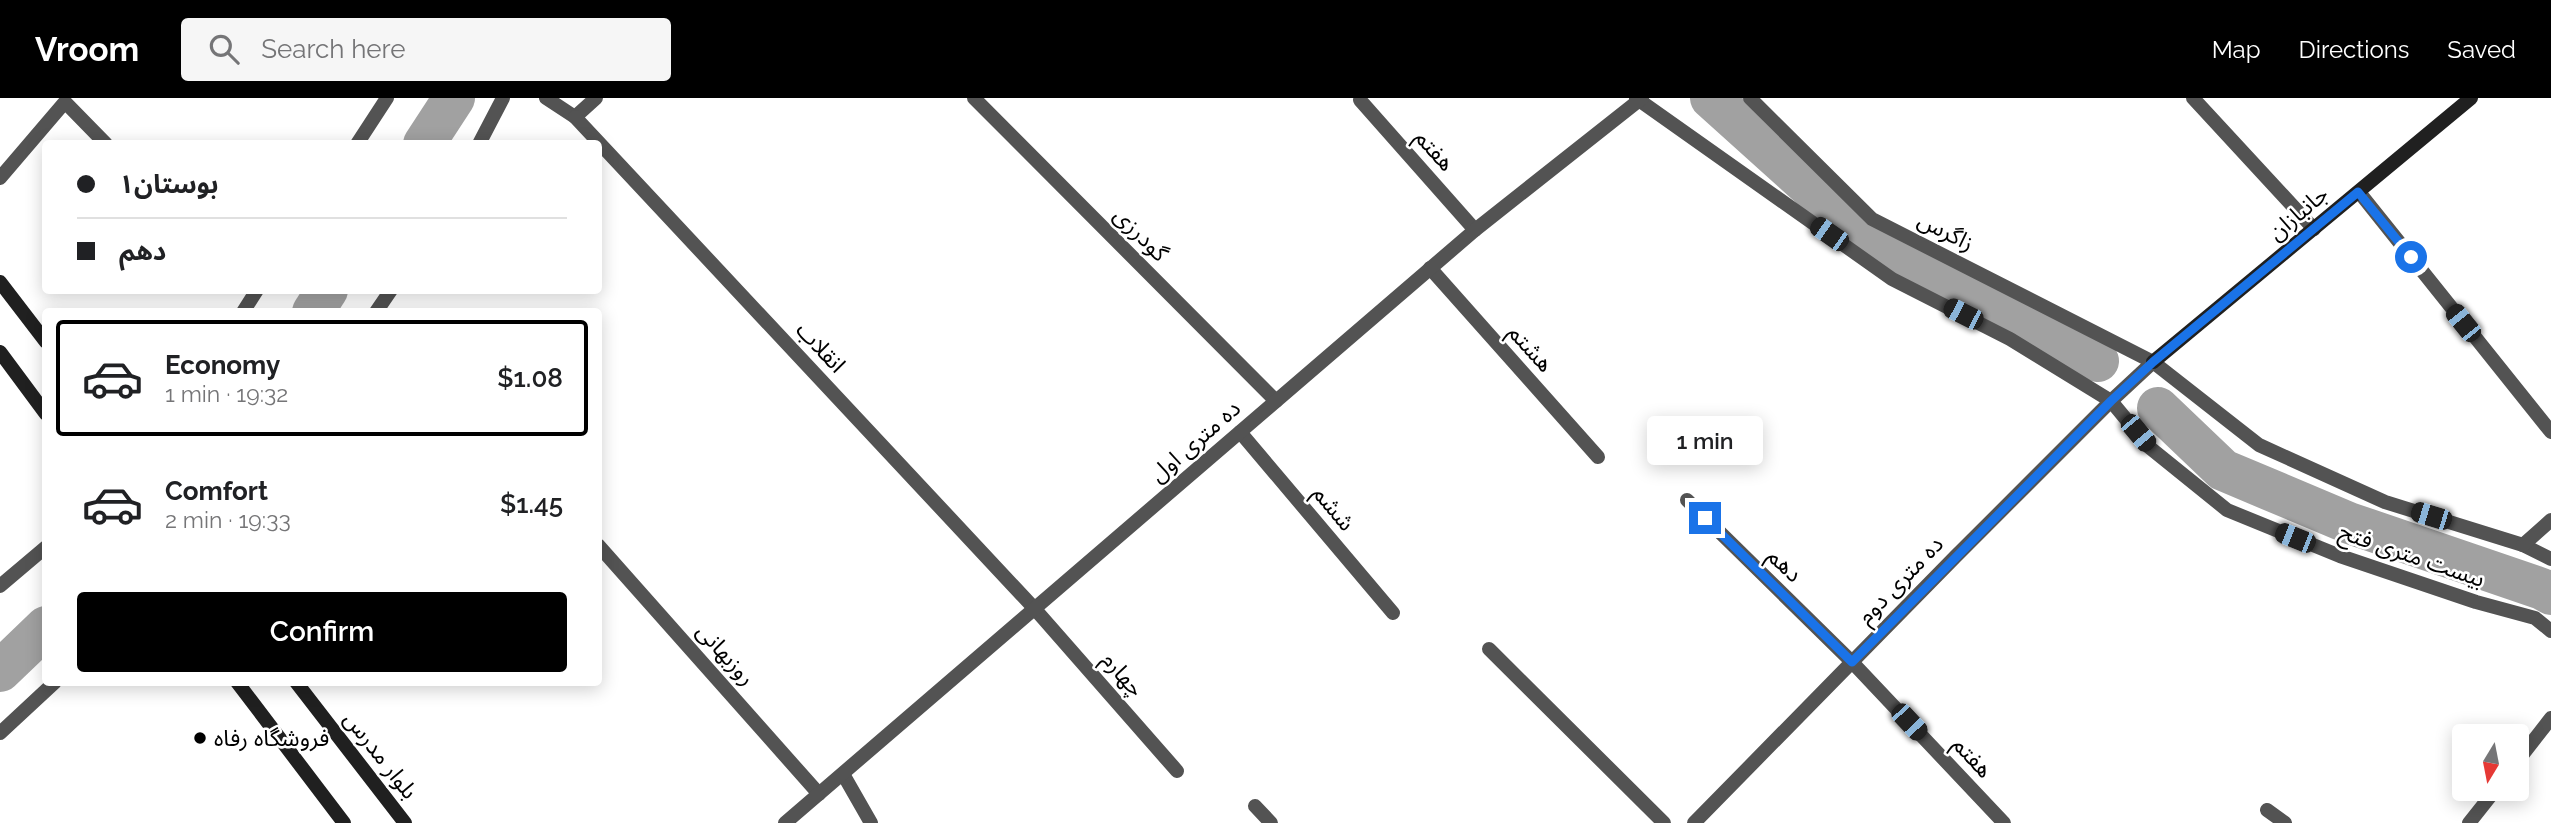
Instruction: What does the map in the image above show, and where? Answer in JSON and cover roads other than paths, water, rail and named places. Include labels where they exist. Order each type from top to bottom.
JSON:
[{"type":"main road","name":"جانبازان","points":[[2153,362],[2471,98]]},
{"type":"main road","points":[[0,282],[42,337]]},
{"type":"main road","points":[[0,352],[42,409]]},
{"type":"main road","points":[[240,686],[344,823]]},
{"type":"main road","name":"بلوار مدرس","points":[[299,686],[405,823]]},
{"type":"street","points":[[360,140],[387,98]]},
{"type":"street","points":[[482,140],[503,98]]},
{"type":"street","name":"انقلاب","points":[[546,98],[575,117],[597,140]]},
{"type":"street","points":[[575,117],[596,98]]},
{"type":"street","name":"گودرزی","points":[[974,98],[1276,401]]},
{"type":"street","name":"زاگرس","points":[[1749,98],[1872,219],[2153,362]]},
{"type":"street","points":[[2193,98],[2315,229]]},
{"type":"street","name":"ده متری اول","points":[[785,823],[1430,268],[1639,99]]},
{"type":"street","name":"بیست متری فتح","points":[[1639,99],[1892,279],[2010,338],[2111,401],[2149,447],[2227,510],[2340,556],[2476,602],[2535,618],[2551,631]]},
{"type":"street","name":"هفتم","points":[[1360,100],[1475,230]]},
{"type":"street","points":[[0,178],[65,102],[102,140]]},
{"type":"street","name":"انقلاب","points":[[602,146],[1034,608]]},
{"type":"street","points":[[2358,192],[2551,432]]},
{"type":"street","name":"هشتم","points":[[1430,268],[1598,457]]},
{"type":"street","name":"ده متری دوم","points":[[1694,823],[2111,401],[2153,362]]},
{"type":"street","name":"بیست متری فتح","points":[[2153,362],[2259,445],[2385,502],[2524,545],[2551,559]]},
{"type":"street","name":"ششم","points":[[1240,432],[1393,613]]},
{"type":"street","name":"دهم","points":[[1687,500],[1852,662]]},
{"type":"street","points":[[2524,545],[2551,520]]},
{"type":"street","points":[[0,586],[42,550]]},
{"type":"street","name":"روزبهانی","points":[[602,550],[819,794]]},
{"type":"street","name":"چهارم","points":[[1034,608],[1177,771]]},
{"type":"street","points":[[1489,649],[1664,823]]},
{"type":"street","name":"هفتم","points":[[1852,662],[2004,823]]},
{"type":"street","points":[[0,733],[51,686]]},
{"type":"street","points":[[2529,746],[2551,718]]},
{"type":"street","points":[[842,774],[872,823]]},
{"type":"street","points":[[2469,823],[2486,802]]},
{"type":"street","points":[[1255,806],[1271,823]]},
{"type":"street","points":[[2267,810],[2285,823]]},
{"type":"waterway","points":[[427,140],[454,98]]},
{"type":"waterway","points":[[1711,98],[1879,249],[2098,361]]},
{"type":"waterway","points":[[316,308],[324,294]]},
{"type":"waterway","points":[[2158,408],[2223,470],[2349,523],[2551,594]]},
{"type":"waterway","points":[[0,671],[42,631]]},
{"type":"place","name":"فروشگاه رفاه","points":[[200,738]]}]
